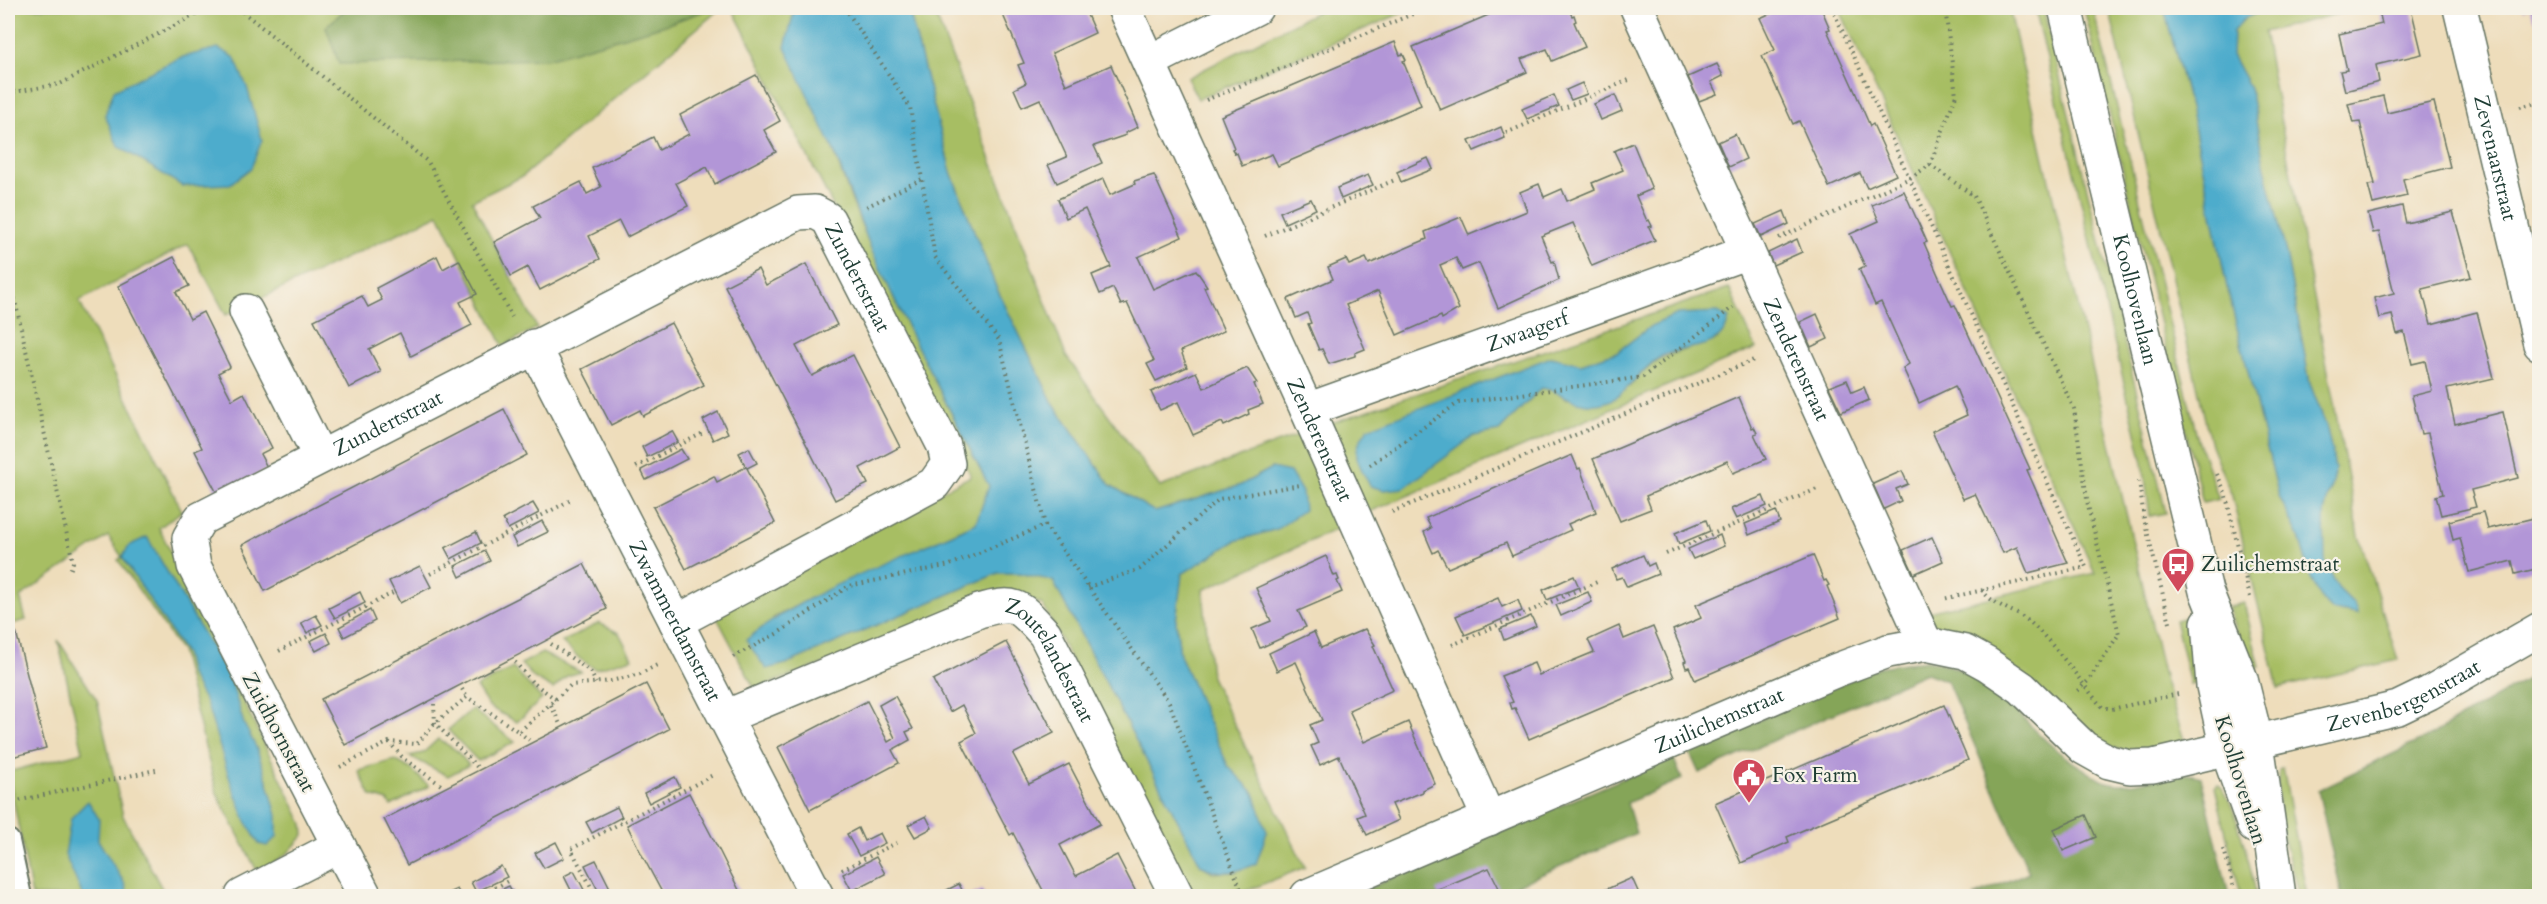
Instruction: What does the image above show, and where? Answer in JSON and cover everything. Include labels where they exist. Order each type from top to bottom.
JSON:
[{"type":"street","name":"Zenderenstraat","points":[[1124,8],[1307,410],[1489,819]]},
{"type":"street","points":[[1149,62],[1256,8]]},
{"type":"street","name":"Zenderenstraat","points":[[1637,8],[1926,644]]},
{"type":"street","name":"Koolhovenlaan","points":[[2065,8],[2206,591],[2241,679],[2242,746]]},
{"type":"street","name":"Zevenaarstraat","points":[[2460,8],[2540,344]]},
{"type":"street","name":"Zundertstraat","points":[[194,566],[189,538],[200,519],[320,457],[525,335],[798,213],[815,212],[828,219],[831,224],[944,446],[948,464],[934,484],[682,635]]},
{"type":"street","name":"Zwaagerf","points":[[1307,410],[1748,252]]},
{"type":"street","name":"Zundertstraat","points":[[246,311],[320,457]]},
{"type":"street","name":"Zwammerdamstraat","points":[[525,335],[604,483],[814,891]]},
{"type":"street","name":"Zuidhornstraat","points":[[194,566],[365,897]]},
{"type":"street","name":"Koolhovenlaan","points":[[2206,591],[2213,686],[2242,746],[2278,896]]},
{"type":"street","name":"Zoutelandestraat","points":[[725,717],[979,611],[1003,604],[1023,610],[1045,634],[1176,897]]},
{"type":"street","name":"Zevenbergenstraat","points":[[2242,746],[2398,708],[2429,693],[2540,628]]},
{"type":"street","name":"Zuilichemstraat","points":[[1307,897],[1837,670],[1888,651],[1926,644],[1965,652],[1987,664],[2022,688],[2084,748],[2109,762],[2130,767],[2153,766],[2242,746]]},
{"type":"street","points":[[242,897],[339,846]]},
{"type":"lane","points":[[8,841],[15,887]]},
{"type":"path","points":[[8,93],[60,84],[209,8]]},
{"type":"path","points":[[238,8],[428,162],[525,335]]},
{"type":"path","points":[[844,8],[910,107],[922,179],[860,210]]},
{"type":"path","points":[[1173,114],[1427,8]]},
{"type":"path","points":[[1832,8],[2086,567],[1909,606]]},
{"type":"path","points":[[1748,252],[1910,178],[1930,165],[1956,95],[1945,8]]},
{"type":"path","points":[[1506,133],[1663,65]]},
{"type":"path","points":[[1930,165],[1974,196],[2074,409],[2088,506],[2119,634],[2083,685]]},
{"type":"path","points":[[1234,249],[1397,179]]},
{"type":"path","points":[[8,269],[72,562],[70,571]]},
{"type":"path","points":[[1366,469],[1458,402],[1643,377],[1740,303]]},
{"type":"path","points":[[8,310],[16,309]]},
{"type":"path","points":[[1359,526],[1790,345]]},
{"type":"path","points":[[430,574],[705,432]]},
{"type":"path","points":[[1666,554],[1849,476]]},
{"type":"path","points":[[2139,477],[2144,519],[2172,634]]},
{"type":"path","points":[[1088,586],[1140,568],[1219,499],[1310,483]]},
{"type":"path","points":[[1045,525],[1169,702],[1241,891]]},
{"type":"path","points":[[1418,659],[1597,582]]},
{"type":"path","points":[[1982,590],[1988,599],[2029,621],[2043,634],[2102,707],[2112,709],[2213,686]]},
{"type":"path","points":[[246,668],[393,593]]},
{"type":"path","points":[[519,732],[571,685],[596,683],[640,674],[682,635]]},
{"type":"path","points":[[551,644],[590,671],[596,683]]},
{"type":"path","points":[[515,662],[532,682],[557,700]]},
{"type":"path","points":[[462,689],[467,698],[529,740]]},
{"type":"path","points":[[307,785],[389,742],[417,744],[435,723],[467,698]]},
{"type":"path","points":[[434,704],[435,723],[477,767]]},
{"type":"path","points":[[551,705],[560,724]]},
{"type":"path","points":[[389,742],[404,759],[441,785]]},
{"type":"path","points":[[596,897],[571,849],[746,758]]},
{"type":"path","points":[[8,803],[160,769]]},
{"type":"path","points":[[814,891],[900,841]]},
{"type":"path","points":[[2223,842],[2236,897]]},
{"type":"path","points":[[479,897],[508,881]]},
{"type":"green space","points":[[8,8],[347,8],[326,27],[662,26],[712,8],[721,8],[523,176],[472,201],[537,328],[503,346],[439,214],[226,315],[188,244],[79,301],[182,511],[159,528],[303,824],[304,835],[287,854],[258,873],[217,794],[181,651],[118,560],[122,557],[108,536],[20,597],[26,620],[8,625]]},
{"type":"green space","points":[[347,8],[712,8],[662,26],[547,59],[339,64],[326,27]]},
{"type":"green space","points":[[732,8],[798,8],[794,12],[828,135],[867,238],[905,322],[989,486],[977,523],[811,598],[773,618],[786,664],[998,573],[1020,573],[1053,581],[1201,865],[1214,873],[1237,872],[1254,793],[1228,767],[1180,655],[1176,621],[1182,573],[1235,541],[1277,529],[1272,468],[1241,485],[1155,512],[1110,485],[1054,405],[996,287],[951,172],[911,18],[903,8],[933,8],[1066,356],[1160,487],[1301,434],[1341,527],[1203,590],[1211,677],[1305,867],[1234,896],[1191,896],[1043,605],[1015,593],[755,689],[714,612],[971,476]]},
{"type":"green space","points":[[1324,8],[1414,8],[1198,99],[1187,78]]},
{"type":"green space","points":[[1839,8],[2009,8],[2165,681],[2185,743],[2134,753],[2103,746],[1982,647],[1934,628],[1928,612],[2095,573]]},
{"type":"green space","points":[[2035,8],[2043,8],[2166,513],[2150,516],[2143,463]]},
{"type":"green space","points":[[2084,8],[2093,8],[2198,440],[2219,499],[2203,503]]},
{"type":"green space","points":[[2109,8],[2164,8],[2192,115],[2227,287],[2279,496],[2299,537],[2311,578],[2333,610],[2357,614],[2354,604],[2338,588],[2324,561],[2324,512],[2335,470],[2332,452],[2326,425],[2310,384],[2286,253],[2264,164],[2250,88],[2232,55],[2233,31],[2245,18],[2266,9],[2362,8],[2264,32],[2359,536],[2398,660],[2278,688],[2232,496],[2211,445]]},
{"type":"green space","points":[[1729,288],[1756,348],[1367,513],[1328,424]],"holes":[[[1651,326],[1717,340],[1669,355],[1648,367],[1630,386],[1567,399],[1553,389],[1541,388],[1499,431],[1474,436],[1551,357],[1581,364],[1617,352]]]},
{"type":"green space","points":[[2244,603],[2260,667],[2248,670],[2228,607]]},
{"type":"green space","points":[[2191,616],[2202,681],[2190,684],[2175,620]]},
{"type":"green space","points":[[599,623],[619,633],[632,658],[595,669],[562,642]]},
{"type":"green space","points":[[58,640],[97,700],[123,816],[166,896],[32,896],[8,772],[83,752]]},
{"type":"green space","points":[[542,653],[581,672],[567,676],[553,689],[534,678],[521,664]]},
{"type":"green space","points":[[1927,660],[1953,667],[1993,690],[2061,754],[2103,781],[2118,784],[2130,783],[2178,774],[2201,777],[2229,896],[1974,896],[2029,872],[1947,681],[1926,673],[1699,773],[1689,751],[1879,667]]},
{"type":"green space","points":[[513,668],[542,699],[517,722],[489,707],[476,687]]},
{"type":"green space","points":[[2539,672],[2539,896],[2342,896],[2318,790],[2426,738]]},
{"type":"green space","points":[[472,709],[515,742],[478,761],[448,730]]},
{"type":"green space","points":[[438,739],[456,750],[469,765],[448,776],[409,756],[423,753]]},
{"type":"green space","points":[[1673,757],[1682,779],[1627,803],[1636,833],[1497,894],[1497,896],[1351,896]]},
{"type":"green space","points":[[395,760],[411,769],[429,786],[391,806],[388,801],[371,796],[358,770]]},
{"type":"green space","points":[[2283,768],[2307,896],[2299,896],[2280,817],[2277,785],[2279,770]]},
{"type":"green space","points":[[2218,784],[2224,791],[2236,819],[2257,896],[2241,896],[2215,787]]},
{"type":"water","points":[[798,8],[903,8],[911,18],[951,172],[996,287],[1054,405],[1110,485],[1155,512],[1241,485],[1272,468],[1290,472],[1302,492],[1304,510],[1277,529],[1235,541],[1182,574],[1176,621],[1180,655],[1228,766],[1254,793],[1267,832],[1256,864],[1228,872],[1215,871],[1201,865],[1053,581],[1020,573],[998,573],[786,664],[766,669],[746,640],[772,621],[828,589],[976,523],[989,486],[912,336],[872,251],[834,151],[785,47],[794,12]]},
{"type":"water","points":[[2164,8],[2270,8],[2245,18],[2233,31],[2232,55],[2250,88],[2264,164],[2286,253],[2310,384],[2326,425],[2332,452],[2335,470],[2324,512],[2325,561],[2338,588],[2354,604],[2358,614],[2333,610],[2322,600],[2311,578],[2299,537],[2279,496],[2227,287],[2192,115]]},
{"type":"water","points":[[218,48],[234,57],[247,87],[262,140],[251,168],[230,184],[182,186],[118,146],[105,115],[114,90],[179,58]]},
{"type":"water","points":[[1717,312],[1729,318],[1719,337],[1703,345],[1662,356],[1616,397],[1607,402],[1589,404],[1541,388],[1499,431],[1474,436],[1404,488],[1384,490],[1370,486],[1359,463],[1358,444],[1368,428],[1551,357],[1581,364],[1617,352],[1651,326],[1678,314]]},
{"type":"water","points":[[147,537],[231,681],[244,724],[256,747],[277,815],[277,837],[267,846],[259,844],[246,821],[231,783],[207,705],[190,674],[185,653],[122,557],[130,545]]},
{"type":"water","points":[[88,801],[99,819],[98,840],[125,884],[128,896],[83,896],[65,855],[71,818]]},
{"type":"building","points":[[977,8],[992,8],[979,13]]},
{"type":"building","points":[[1000,8],[1084,8],[1095,33],[1052,53],[1066,85],[1111,65],[1138,127],[1125,133],[1126,135],[1094,146],[1102,163],[1057,183],[1048,165],[1067,157],[1040,99],[1022,107],[1014,89],[1026,83],[1018,65],[1024,63]]},
{"type":"building","points":[[1505,8],[1568,8],[1572,16],[1574,15],[1576,21],[1574,22],[1585,47],[1552,61],[1547,49],[1521,59],[1527,72],[1440,110],[1413,47]]},
{"type":"building","points":[[1783,8],[1821,8],[1830,29],[1827,30],[1870,126],[1873,124],[1896,175],[1867,188],[1860,173],[1829,187],[1799,121],[1793,124],[1762,56],[1775,50],[1760,18]]},
{"type":"building","points":[[2411,8],[2422,54],[2376,65],[2379,82],[2345,91],[2340,71],[2347,70],[2339,34],[2382,24],[2379,11]]},
{"type":"building","points":[[2529,8],[2540,8],[2540,30]]},
{"type":"building","points":[[1395,42],[1400,55],[1403,54],[1406,60],[1403,61],[1421,105],[1278,166],[1272,154],[1242,166],[1237,153],[1235,154],[1232,149],[1234,148],[1221,116]]},
{"type":"building","points":[[1717,64],[1723,76],[1711,82],[1717,94],[1699,101],[1688,77]]},
{"type":"building","points":[[756,75],[780,121],[764,130],[776,152],[715,184],[707,167],[676,183],[688,206],[627,237],[619,221],[589,236],[600,259],[540,290],[528,267],[511,276],[494,242],[540,218],[533,206],[581,182],[587,194],[601,187],[592,168],[653,137],[659,150],[689,134],[680,115]]},
{"type":"building","points":[[1582,83],[1587,94],[1571,100],[1566,90]]},
{"type":"building","points":[[1554,95],[1559,106],[1527,119],[1522,109]]},
{"type":"building","points":[[1615,95],[1622,111],[1601,120],[1594,104]]},
{"type":"building","points":[[2383,96],[2387,113],[2434,102],[2450,167],[2403,179],[2407,196],[2373,204],[2368,185],[2375,184],[2360,122],[2353,123],[2348,104]]},
{"type":"building","points":[[1501,127],[1505,138],[1474,151],[1469,141]]},
{"type":"building","points":[[1735,134],[1746,159],[1729,167],[1718,142]]},
{"type":"building","points":[[1633,143],[1652,189],[1636,196],[1647,221],[1649,220],[1652,226],[1649,227],[1655,240],[1592,266],[1573,223],[1541,236],[1552,262],[1554,261],[1559,280],[1498,308],[1479,263],[1462,270],[1456,258],[1440,265],[1459,309],[1442,319],[1441,316],[1397,335],[1378,291],[1346,305],[1365,349],[1355,353],[1355,356],[1329,364],[1322,349],[1319,350],[1308,324],[1311,323],[1307,313],[1296,318],[1288,299],[1333,279],[1328,267],[1346,259],[1349,265],[1366,258],[1369,264],[1427,239],[1425,232],[1461,217],[1469,235],[1527,211],[1520,192],[1539,184],[1544,197],[1562,189],[1567,201],[1595,189],[1592,183],[1623,170],[1614,151]]},
{"type":"building","points":[[1428,158],[1433,169],[1401,182],[1397,172]]},
{"type":"building","points":[[1154,175],[1182,237],[1138,257],[1153,289],[1196,270],[1207,286],[1204,287],[1224,331],[1181,351],[1187,367],[1156,381],[1147,364],[1154,361],[1127,303],[1121,305],[1113,288],[1100,294],[1092,275],[1111,267],[1085,209],[1066,218],[1058,199],[1103,179],[1110,195],[1135,184],[1134,181]]},
{"type":"building","points":[[1368,175],[1373,185],[1341,199],[1337,188]]},
{"type":"building","points":[[1904,191],[1952,306],[1955,305],[2030,469],[2027,470],[2068,563],[2028,573],[2017,547],[2003,553],[1975,494],[1963,499],[1932,431],[1967,415],[1955,386],[1919,403],[1903,368],[1909,364],[1881,302],[1875,305],[1859,269],[1865,266],[1850,234],[1879,221],[1872,205]]},
{"type":"building","points":[[1311,199],[1316,209],[1285,223],[1280,212]]},
{"type":"building","points":[[2402,206],[2406,223],[2453,212],[2471,277],[2422,289],[2431,324],[2477,312],[2494,378],[2447,389],[2455,424],[2503,412],[2518,478],[2471,490],[2476,507],[2441,515],[2436,496],[2443,494],[2428,433],[2421,434],[2412,396],[2432,391],[2425,361],[2412,364],[2404,332],[2397,334],[2392,315],[2379,318],[2374,298],[2394,293],[2379,232],[2373,233],[2368,214]]},
{"type":"building","points":[[1784,211],[1789,224],[1761,237],[1755,224]]},
{"type":"building","points":[[1797,239],[1802,252],[1773,265],[1768,253]]},
{"type":"building","points":[[437,256],[443,269],[459,260],[477,294],[460,302],[472,325],[411,356],[400,333],[369,349],[381,372],[349,388],[314,320],[362,296],[368,307],[382,300],[376,288]]},
{"type":"building","points":[[174,257],[189,286],[176,292],[190,319],[203,312],[230,367],[218,373],[232,400],[244,393],[272,448],[260,454],[268,469],[218,495],[195,451],[202,448],[118,286]]},
{"type":"building","points":[[806,264],[837,325],[796,346],[812,376],[853,355],[900,447],[860,468],[868,484],[835,500],[725,286],[758,269],[766,285]]},
{"type":"building","points":[[1817,314],[1828,339],[1811,347],[1800,322]]},
{"type":"building","points":[[671,323],[704,385],[643,416],[640,410],[611,425],[582,369]]},
{"type":"building","points":[[1247,368],[1257,383],[1254,384],[1263,404],[1248,410],[1249,414],[1224,426],[1222,422],[1193,435],[1178,402],[1160,410],[1151,392],[1196,372],[1204,388]]},
{"type":"building","points":[[1847,380],[1852,392],[1864,387],[1869,400],[1841,412],[1829,387]]},
{"type":"building","points":[[1739,397],[1752,428],[1754,427],[1757,433],[1754,434],[1766,459],[1733,473],[1727,461],[1646,496],[1651,509],[1620,521],[1593,459]]},
{"type":"building","points":[[504,409],[527,455],[265,591],[242,545]]},
{"type":"building","points":[[718,412],[728,433],[713,440],[703,420]]},
{"type":"building","points":[[672,431],[678,442],[647,457],[642,447]]},
{"type":"building","points":[[749,448],[757,463],[747,468],[775,523],[686,569],[653,507],[714,476],[717,482],[746,467],[739,453]]},
{"type":"building","points":[[681,449],[687,459],[646,480],[641,470]]},
{"type":"building","points":[[1572,455],[1578,469],[1580,468],[1596,512],[1568,524],[1571,530],[1512,556],[1506,543],[1448,568],[1438,550],[1433,553],[1424,532],[1431,528],[1426,518]]},
{"type":"building","points":[[1902,471],[1908,484],[1896,489],[1901,501],[1884,509],[1873,484]]},
{"type":"building","points":[[1763,496],[1767,506],[1736,519],[1731,509]]},
{"type":"building","points":[[533,503],[539,513],[508,529],[503,519]]},
{"type":"building","points":[[1776,511],[1780,522],[1749,535],[1745,524]]},
{"type":"building","points":[[2483,512],[2488,529],[2534,518],[2540,538],[2540,568],[2515,574],[2512,561],[2469,572],[2460,538],[2453,540],[2449,521]]},
{"type":"building","points":[[1706,520],[1710,531],[1679,544],[1675,533]]},
{"type":"building","points":[[542,521],[548,532],[517,547],[512,537]]},
{"type":"building","points":[[476,532],[481,543],[451,559],[445,548]]},
{"type":"building","points":[[1720,535],[1724,546],[1693,559],[1688,549]]},
{"type":"building","points":[[1932,537],[1943,561],[1914,574],[1903,550]]},
{"type":"building","points":[[485,551],[490,561],[460,577],[455,566]]},
{"type":"building","points":[[1643,555],[1648,566],[1654,563],[1658,574],[1627,587],[1622,577],[1616,579],[1612,569]]},
{"type":"building","points":[[1813,555],[1824,581],[1826,580],[1829,585],[1827,586],[1840,618],[1695,680],[1689,667],[1686,668],[1684,662],[1686,661],[1673,630],[1701,618],[1696,605]]},
{"type":"building","points":[[1326,556],[1334,576],[1337,575],[1342,592],[1298,611],[1306,627],[1260,648],[1252,629],[1271,621],[1256,588]]},
{"type":"building","points":[[584,564],[607,609],[345,745],[321,699]]},
{"type":"building","points":[[420,566],[431,587],[400,603],[389,581]]},
{"type":"building","points":[[1574,576],[1579,587],[1547,600],[1543,590]]},
{"type":"building","points":[[360,592],[365,603],[335,618],[329,608]]},
{"type":"building","points":[[1588,592],[1592,602],[1561,616],[1556,605]]},
{"type":"building","points":[[1498,598],[1502,607],[1518,600],[1522,611],[1465,635],[1456,616]]},
{"type":"building","points":[[370,610],[375,621],[344,637],[339,627]]},
{"type":"building","points":[[316,615],[322,625],[307,633],[301,623]]},
{"type":"building","points":[[1531,616],[1536,626],[1504,640],[1500,629]]},
{"type":"building","points":[[1619,626],[1624,639],[1653,627],[1674,677],[1529,739],[1515,708],[1512,709],[1510,703],[1513,702],[1501,676],[1534,663],[1539,675],[1594,652],[1588,640]]},
{"type":"building","points":[[1365,629],[1375,645],[1373,646],[1393,690],[1349,710],[1364,742],[1408,722],[1435,784],[1423,792],[1392,804],[1399,820],[1367,835],[1358,817],[1365,814],[1339,756],[1320,765],[1311,746],[1318,743],[1310,725],[1322,720],[1296,662],[1277,671],[1269,653],[1314,632],[1321,648]]},
{"type":"building","points":[[16,632],[46,748],[8,758],[8,634]]},
{"type":"building","points":[[326,633],[331,643],[316,651],[310,641]]},
{"type":"building","points":[[1006,642],[1054,733],[1013,754],[1029,784],[1069,764],[1100,824],[1060,845],[1076,876],[1117,855],[1138,896],[1046,896],[1013,833],[1010,835],[961,741],[976,733],[962,705],[950,712],[933,680]]},
{"type":"building","points":[[646,684],[669,729],[407,865],[384,819]]},
{"type":"building","points":[[895,696],[913,729],[906,732],[910,740],[892,750],[899,763],[810,810],[778,747],[867,701],[888,742],[895,738],[879,705]]},
{"type":"building","points":[[1944,705],[1968,760],[1787,837],[1789,842],[1741,863],[1715,803]]},
{"type":"building","points":[[675,777],[680,787],[649,803],[644,793]]},
{"type":"building","points":[[689,793],[742,896],[664,896],[642,855],[627,825]]},
{"type":"building","points":[[617,807],[622,817],[592,833],[586,822]]},
{"type":"building","points":[[2086,815],[2096,837],[2063,851],[2054,829]]},
{"type":"building","points":[[926,816],[932,828],[915,837],[908,825]]},
{"type":"building","points":[[858,828],[864,841],[880,833],[885,843],[859,856],[847,834]]},
{"type":"building","points":[[556,842],[564,858],[544,868],[535,853]]},
{"type":"building","points":[[876,857],[885,874],[852,891],[843,874]]},
{"type":"building","points":[[596,860],[611,890],[601,896],[585,865]]},
{"type":"building","points":[[501,866],[507,877],[476,892],[471,882]]},
{"type":"building","points":[[1489,868],[1499,888],[1480,896],[1439,896],[1436,890]]},
{"type":"building","points":[[574,871],[587,896],[574,896],[564,876]]},
{"type":"building","points":[[1632,878],[1640,896],[1588,896],[1600,892]]},
{"type":"building","points":[[959,884],[965,896],[942,896],[941,893]]},
{"type":"building","points":[[509,886],[515,896],[488,896]]},
{"type":"building","points":[[457,889],[461,896],[442,896]]},
{"type":"building","points":[[982,890],[985,896],[969,896]]},
{"type":"place","name":"Zuilichemstraat","points":[[2178,593]]},
{"type":"place","name":"Fox Farm","points":[[1749,804]]}]
